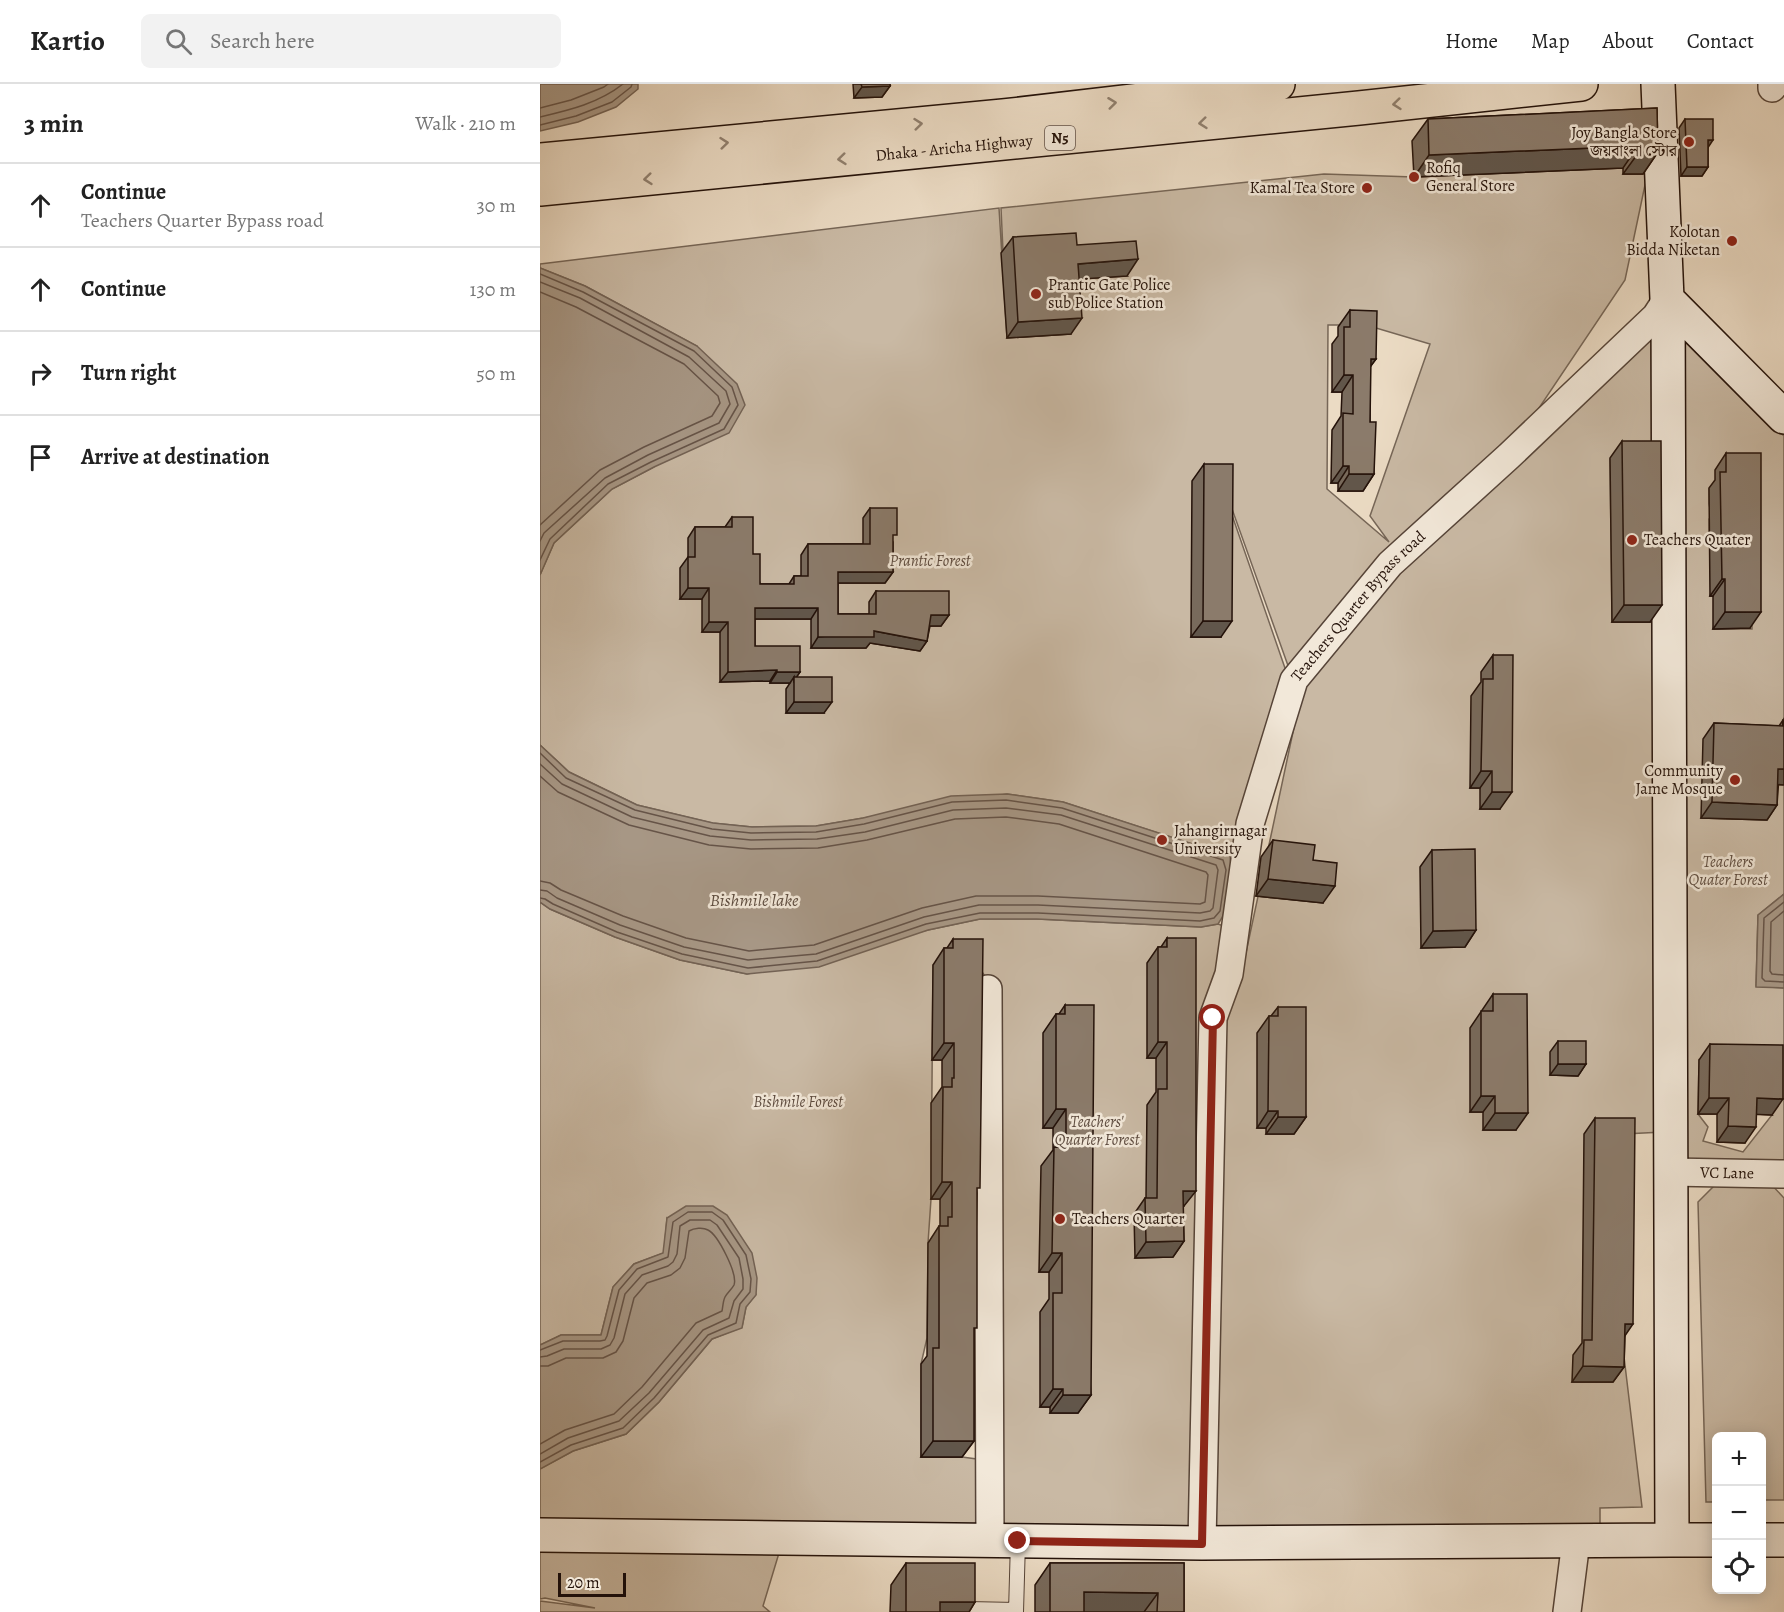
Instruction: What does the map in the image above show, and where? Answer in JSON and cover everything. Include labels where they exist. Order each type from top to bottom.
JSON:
[{"type":"highway","name":"Dhaka - Aricha Highway","points":[[540,160],[1003,116],[1278,84]]},
{"type":"highway","name":"Dhaka - Aricha Highway","points":[[540,189],[1323,112],[1581,84]]},
{"type":"street","points":[[1658,84],[1668,303],[1672,1540]]},
{"type":"street","points":[[1666,298],[1784,417]]},
{"type":"street","name":"Teachers Quarter Bypass road","points":[[1202,1544],[1213,1018],[1229,974],[1250,824],[1294,680],[1390,564],[1509,456],[1656,316],[1666,298]]},
{"type":"street","points":[[988,989],[1004,1541]]},
{"type":"street","name":"VC Lane","points":[[1670,1172],[1784,1174]]},
{"type":"street","points":[[540,1535],[1202,1544],[1712,1540]]},
{"type":"street","points":[[1766,1540],[1784,1540]]},
{"type":"street","points":[[1567,1612],[1576,1541]]},
{"type":"lane","points":[[968,1609],[1016,1611],[1004,1541]]},
{"type":"green space","name":"Prantic Forest","points":[[1649,166],[1625,280],[1535,414],[1392,544],[1291,674],[1222,481],[1191,637],[1221,637],[1223,489],[1286,671],[1232,870],[1229,856],[1063,802],[1007,794],[816,826],[752,827],[712,823],[637,805],[569,772],[540,745],[540,575],[554,543],[612,489],[654,467],[697,346],[585,286],[540,268],[540,264],[999,208],[1007,338],[1001,208],[1324,174],[1414,177]],"holes":[[[1328,325],[1366,325],[1430,344],[1370,516],[1389,542],[1327,489]]]},
{"type":"green space","points":[[1662,315],[1664,458],[1610,459],[1612,622],[1653,622],[1663,1132],[1624,1134],[1622,1340],[1642,1507],[1600,1508],[1600,1533],[1209,1539],[1211,1042],[1240,981],[1303,685],[1401,569]]},
{"type":"green space","name":"Teachers Quater Forest","points":[[1684,338],[1784,436],[1784,736],[1771,784],[1784,785],[1784,894],[1758,915],[1756,986],[1784,988],[1784,1174],[1680,1172]],"holes":[[[1751,466],[1752,629],[1713,629],[1722,596],[1710,596],[1723,539],[1709,539],[1709,519],[1712,518],[1709,489],[1715,488]],[[1699,1060],[1772,1115],[1743,1152],[1703,1141],[1708,1127],[1698,1114]]]},
{"type":"green space","points":[[540,902],[550,909],[615,937],[680,960],[747,974],[980,919],[1037,919],[1201,927],[1218,924],[1235,930],[1228,974],[1199,1541],[994,1537],[994,989],[971,956],[933,965],[931,1199],[927,1338],[921,1364],[921,1457],[962,1457],[984,1460],[990,1541],[540,1535],[540,1469],[573,1451],[626,1434],[659,1402],[712,1339],[742,1327],[746,1307],[756,1294],[667,1218],[664,1253],[634,1264],[613,1287],[601,1335],[561,1335],[540,1345]]},
{"type":"green space","points":[[1769,1182],[1784,1198],[1784,1500],[1766,1500],[1766,1432],[1712,1432],[1712,1502],[1706,1502],[1698,1202],[1714,1186]]},
{"type":"green space","points":[[540,1552],[779,1553],[763,1606],[770,1612],[540,1612],[540,1601],[595,1608],[540,1599]]},
{"type":"water","points":[[540,84],[638,84],[638,89],[616,107],[578,122],[540,131]]},
{"type":"water","points":[[540,268],[585,286],[697,346],[737,384],[745,405],[729,433],[612,489],[554,543],[540,575]]},
{"type":"water","name":"Bishmile lake","points":[[540,745],[569,772],[637,805],[713,823],[752,827],[816,826],[863,818],[951,796],[1007,794],[1063,802],[1230,856],[1231,882],[1226,909],[1218,924],[1201,927],[1037,919],[980,919],[928,930],[819,967],[747,974],[680,960],[615,937],[550,909],[540,902]]},
{"type":"water","points":[[1784,894],[1784,988],[1756,987],[1758,915]]},
{"type":"water","points":[[686,1206],[713,1206],[727,1215],[752,1253],[757,1278],[756,1295],[746,1307],[742,1328],[712,1339],[659,1402],[626,1434],[573,1451],[540,1469],[540,1345],[561,1335],[601,1335],[613,1287],[634,1264],[663,1253],[667,1218]]},
{"type":"building","points":[[861,84],[890,84],[890,86],[862,87]]},
{"type":"building","points":[[1657,108],[1658,152],[1639,152],[1638,146],[1429,155],[1428,119]]},
{"type":"building","points":[[1685,119],[1713,119],[1713,140],[1708,140],[1708,167],[1687,167]]},
{"type":"building","points":[[1076,233],[1077,245],[1136,241],[1138,259],[1078,264],[1082,318],[1018,322],[1013,237]]},
{"type":"building","points":[[1350,310],[1377,311],[1376,359],[1371,359],[1370,422],[1376,422],[1374,474],[1349,474],[1349,466],[1343,466],[1343,413],[1353,414],[1353,375],[1344,375],[1344,327],[1350,327]]},
{"type":"building","name":"Teachers Quater","points":[[1622,441],[1661,441],[1662,605],[1624,605]]},
{"type":"building","name":"Teachers Quater","points":[[1726,453],[1761,453],[1761,612],[1725,612],[1725,579],[1722,579],[1720,472],[1726,472]]},
{"type":"building","points":[[1204,464],[1233,464],[1232,621],[1203,621]]},
{"type":"building","points":[[870,508],[897,508],[897,535],[893,535],[893,572],[838,572],[838,614],[876,614],[876,591],[949,591],[949,615],[931,615],[927,641],[874,631],[874,637],[818,637],[818,608],[755,608],[755,646],[800,646],[800,672],[777,672],[777,670],[728,672],[728,622],[709,622],[709,588],[688,588],[688,557],[695,557],[695,527],[732,527],[732,517],[753,517],[753,554],[760,554],[760,584],[794,584],[794,576],[808,576],[808,544],[870,544]]},
{"type":"building","points":[[1493,655],[1513,655],[1512,792],[1492,792],[1492,771],[1481,771],[1483,679],[1493,679]]},
{"type":"building","points":[[794,677],[832,677],[832,702],[794,702]]},
{"type":"building","name":"Community Jame Mosque","points":[[1783,720],[1784,769],[1778,769],[1777,805],[1712,802],[1714,723],[1783,726]]},
{"type":"building","points":[[1273,840],[1315,845],[1313,860],[1337,863],[1335,886],[1268,879]]},
{"type":"building","points":[[1475,849],[1476,930],[1433,931],[1432,850]]},
{"type":"building","points":[[1167,938],[1196,938],[1196,1191],[1183,1191],[1184,1241],[1146,1242],[1145,1198],[1157,1198],[1158,1089],[1167,1089],[1167,1042],[1158,1042],[1158,947],[1167,947]]},
{"type":"building","points":[[953,939],[983,939],[980,1188],[977,1188],[977,1328],[974,1328],[974,1441],[933,1441],[933,1348],[939,1348],[939,1226],[948,1226],[948,1217],[952,1217],[952,1182],[942,1182],[943,1087],[952,1087],[952,1078],[954,1078],[954,1043],[944,1043],[944,948],[953,948]]},
{"type":"building","points":[[1493,994],[1527,994],[1528,1113],[1495,1113],[1495,1096],[1481,1096],[1481,1011],[1493,1011]]},
{"type":"building","points":[[1065,1005],[1094,1005],[1091,1395],[1063,1395],[1063,1389],[1053,1389],[1053,1293],[1062,1293],[1062,1253],[1052,1253],[1054,1147],[1066,1148],[1066,1109],[1056,1109],[1056,1014],[1065,1014]]},
{"type":"building","points":[[1278,1007],[1306,1007],[1306,1117],[1278,1117],[1278,1111],[1268,1111],[1269,1016],[1278,1016]]},
{"type":"building","points":[[1558,1041],[1586,1041],[1586,1064],[1558,1064]]},
{"type":"building","points":[[1710,1044],[1783,1045],[1783,1099],[1757,1098],[1756,1127],[1728,1126],[1729,1098],[1709,1098]]},
{"type":"building","points":[[1595,1118],[1635,1118],[1633,1324],[1625,1324],[1624,1367],[1583,1366],[1584,1340],[1592,1340]]},
{"type":"building","points":[[906,1563],[975,1563],[975,1602],[940,1602],[940,1612],[906,1612]]},
{"type":"building","points":[[1050,1563],[1184,1563],[1184,1612],[1157,1612],[1158,1593],[1084,1592],[1084,1612],[1050,1612]]},
{"type":"place","name":"Joy Bangla Store জয়বাংলা স্টোর","points":[[1689,142]]},
{"type":"place","name":"Rofiq General Store","points":[[1414,177]]},
{"type":"place","name":"Kamal Tea Store","points":[[1367,188]]},
{"type":"place","name":"Kolotan Bidda Niketan","points":[[1732,241]]},
{"type":"place","name":"Prantic Gate Police sub Police Station","points":[[1036,294]]},
{"type":"place","name":"Teachers Quater","points":[[1632,540]]},
{"type":"place","name":"Community Jame Mosque","points":[[1735,780]]},
{"type":"place","name":"Jahangirnagar University","points":[[1162,840]]},
{"type":"place","name":"Teachers Quarter","points":[[1060,1219]]},
{"type":"route","points":[[1018,1541],[1202,1544],[1213,1018]]},
{"type":"park label","name":"Bishmile Forest","points":[[798,1102]]},
{"type":"park label","name":"Teachers' Quarter Forest","points":[[1097,1131]]}]
